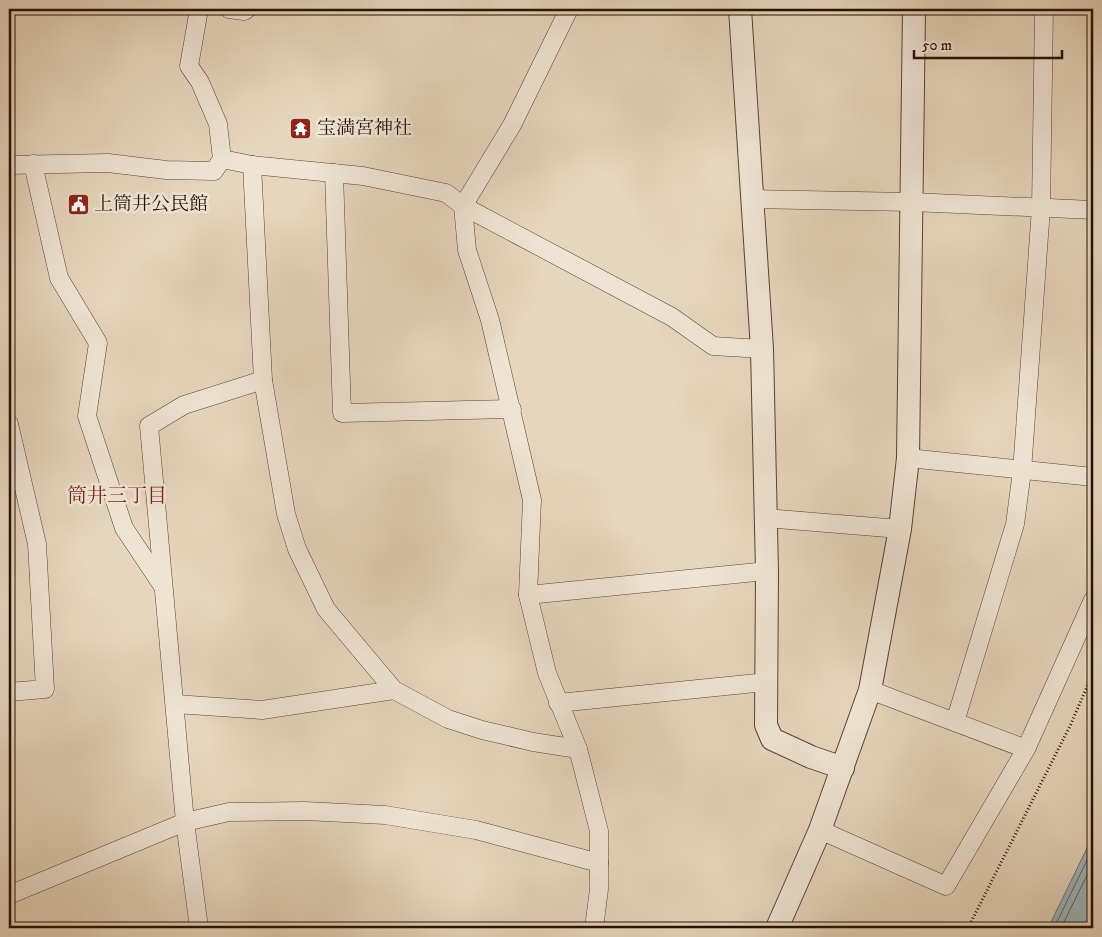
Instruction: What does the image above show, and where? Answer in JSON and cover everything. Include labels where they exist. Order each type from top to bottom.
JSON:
[{"type":"street","points":[[9,164],[108,163],[166,170],[214,171],[222,159],[218,124],[200,82],[189,66],[199,9]]},
{"type":"street","points":[[229,9],[244,11],[247,9]]},
{"type":"street","points":[[569,9],[512,125],[463,206],[467,250],[490,320],[532,500],[528,595],[547,673],[578,749],[599,831],[599,864],[594,928]]},
{"type":"street","points":[[740,9],[754,199],[762,348],[767,571],[766,725],[772,738],[811,757],[844,768]]},
{"type":"street","points":[[777,928],[820,830],[844,768],[870,690],[900,529],[908,458],[914,9]]},
{"type":"street","points":[[955,722],[1015,524],[1022,471],[1041,208],[1044,9]]},
{"type":"street","points":[[222,159],[252,165],[363,176],[446,193],[463,206],[672,317],[713,346],[762,348]]},
{"type":"street","points":[[33,164],[59,278],[98,343],[87,416],[124,528],[164,587]]},
{"type":"street","points":[[252,165],[263,380],[286,514],[297,549],[326,608],[394,690],[448,719],[482,730],[532,742],[578,749]]},
{"type":"street","points":[[334,173],[342,414],[512,409]]},
{"type":"street","points":[[754,199],[912,202],[1093,210]]},
{"type":"street","points":[[199,928],[185,822],[149,426],[184,405],[263,380]]},
{"type":"street","points":[[9,424],[37,544],[45,689],[9,692]]},
{"type":"street","points":[[908,458],[1093,477]]},
{"type":"street","points":[[765,518],[900,529]]},
{"type":"street","points":[[528,595],[767,571]]},
{"type":"street","points":[[820,830],[946,886],[1026,749],[1093,600]]},
{"type":"street","points":[[558,703],[766,682]]},
{"type":"street","points":[[174,704],[262,710],[394,690]]},
{"type":"street","points":[[870,690],[1026,749]]},
{"type":"street","points":[[9,895],[185,822],[229,812],[305,811],[386,815],[476,830],[599,864]]},
{"type":"path","points":[[968,928],[1070,726],[1093,673]]},
{"type":"water","points":[[1093,836],[1093,919],[1088,928],[1048,928]]},
{"type":"place","name":"宝満宮神社","points":[[301,128]]},
{"type":"place","name":"上筒井公民館","points":[[78,204]]},
{"type":"district","name":"筒井三丁目","points":[[117,496]]}]
